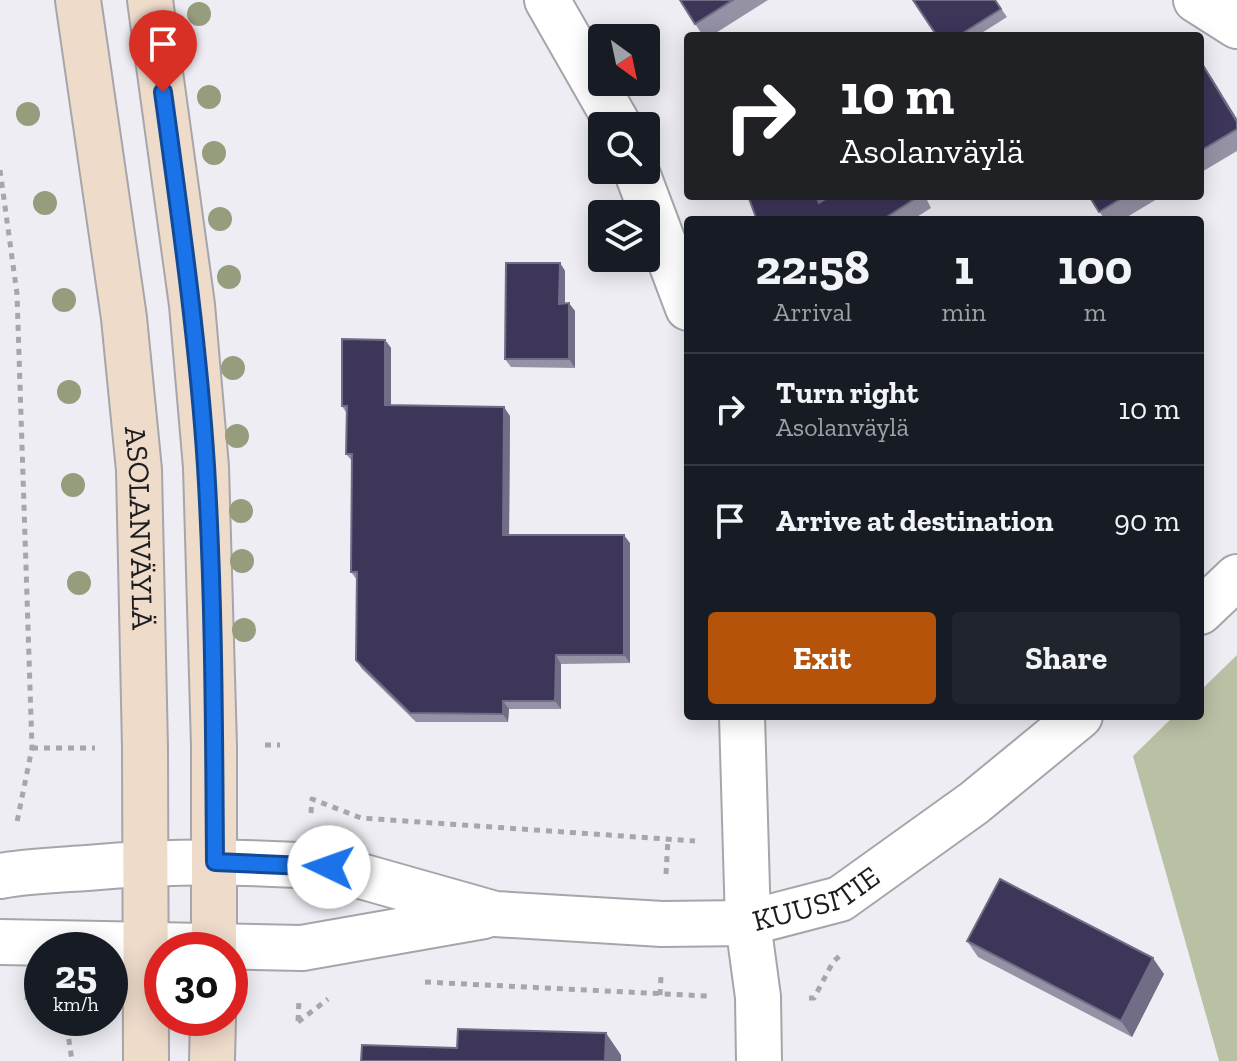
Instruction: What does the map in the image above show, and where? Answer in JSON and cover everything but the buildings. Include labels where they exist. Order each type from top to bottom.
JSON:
[{"type":"main road","name":"ASOLANVÄYLÄ","points":[[78,0],[124,318],[139,470],[147,932]]},
{"type":"main road","points":[[150,0],[192,305],[206,467],[214,746],[214,932]]},
{"type":"main road","name":"ASOLANVÄYLÄ","points":[[146,1036],[146,1061]]},
{"type":"main road","points":[[212,1061],[213,1036]]},
{"type":"street","points":[[547,0],[611,112]]},
{"type":"street","points":[[1196,0],[1237,26]]},
{"type":"street","points":[[641,184],[684,297]]},
{"type":"street","points":[[1204,608],[1237,577]]},
{"type":"street","points":[[742,720],[748,923],[758,997],[759,1061]]},
{"type":"street","name":"KUUSITIE","points":[[7,875],[145,863],[215,862],[329,867],[495,914],[662,924],[748,923],[840,899],[974,803],[1075,720]]},
{"type":"street","name":"KUUSITIE","points":[[248,948],[302,948],[495,914]]},
{"type":"street","name":"KUUSITIE","points":[[6,942],[144,945]]},
{"type":"path","points":[[0,170],[17,294],[32,748],[7,875]]},
{"type":"path","points":[[312,799],[361,818],[746,844]]},
{"type":"path","points":[[6,942],[11,993],[24,997]]},
{"type":"path","points":[[68,1036],[72,1061]]},
{"type":"green space","points":[[1237,655],[1237,1061],[1219,1061],[1133,756],[1170,720],[1204,720],[1204,687]]},
{"type":"route","points":[[163,92],[192,305],[206,467],[215,862],[329,867]]}]
